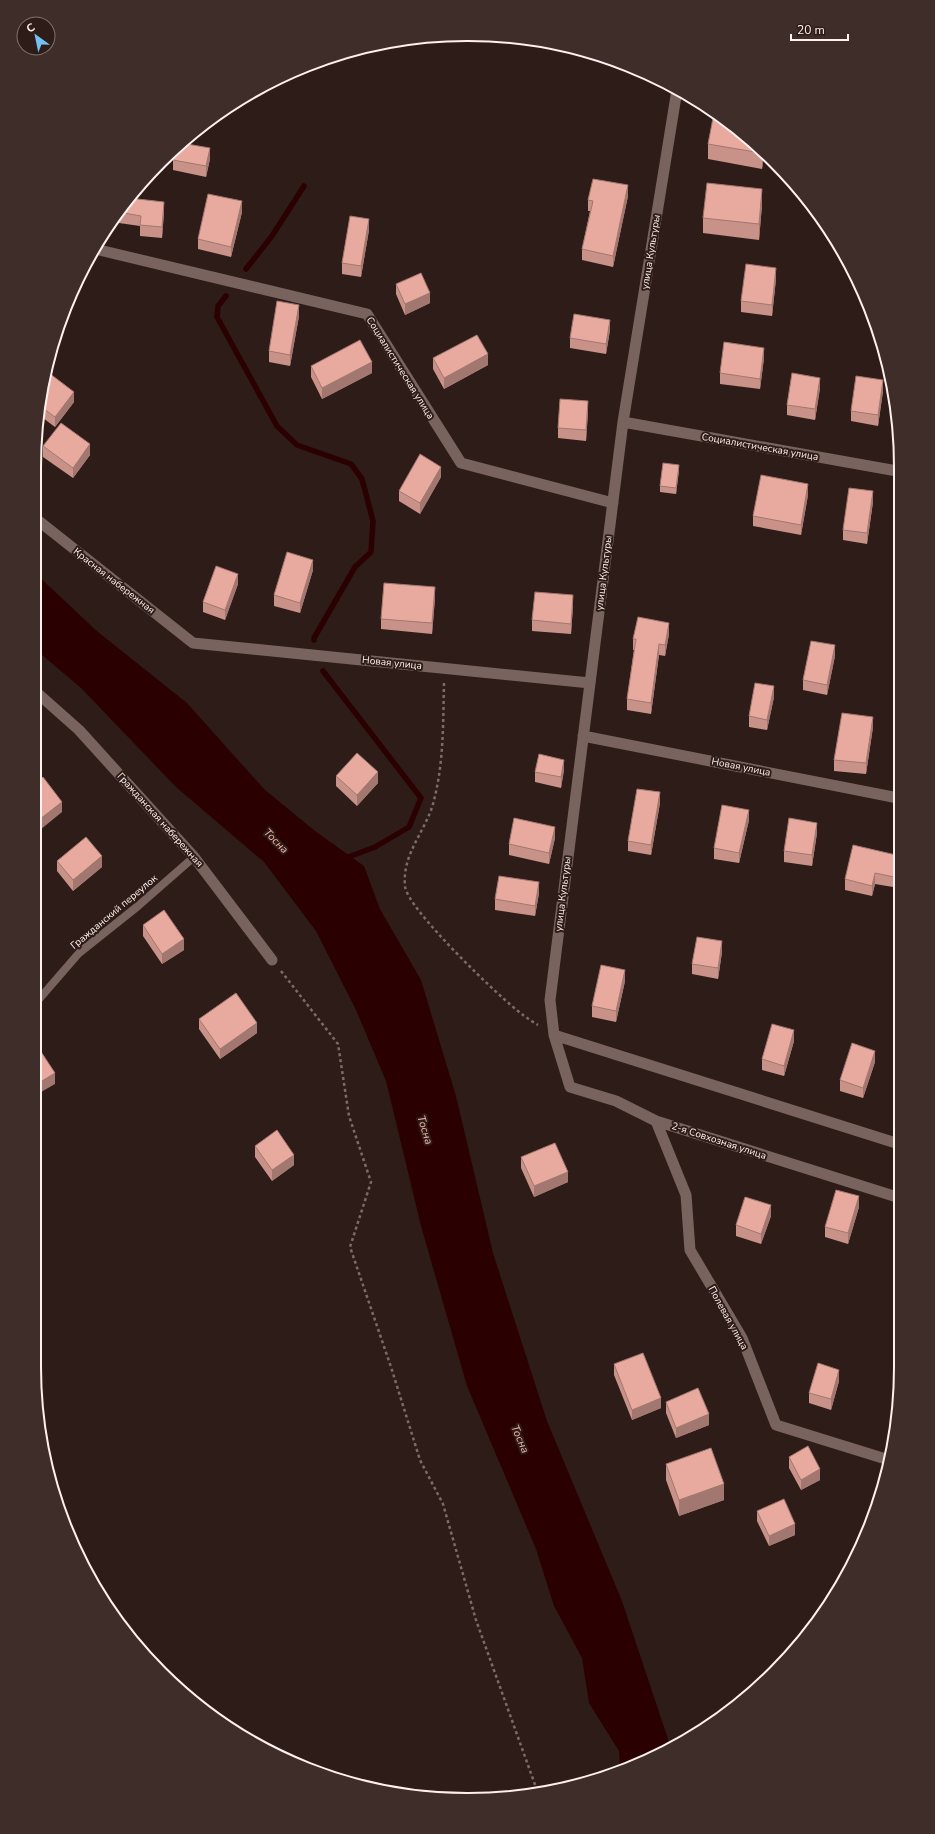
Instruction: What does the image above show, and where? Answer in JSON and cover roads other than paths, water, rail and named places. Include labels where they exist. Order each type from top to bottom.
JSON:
[{"type":"street","name":"улица Культуры","points":[[561,1057],[554,1035],[550,1000],[623,422],[676,95]]},
{"type":"street","name":"Социалистическая улица","points":[[100,250],[367,314],[461,463],[613,503]]},
{"type":"street","name":"Социалистическая улица","points":[[623,422],[894,470]]},
{"type":"street","name":"Красная набережная","points":[[41,523],[193,643]]},
{"type":"street","name":"Новая улица","points":[[193,643],[590,682]]},
{"type":"street","name":"Гражданская набережная","points":[[41,696],[79,730],[194,857],[272,960]]},
{"type":"street","name":"Новая улица","points":[[584,736],[894,797]]},
{"type":"street","points":[[554,1035],[894,1142]]},
{"type":"street","name":"2-я Совхозная улица","points":[[561,1057],[570,1087],[616,1101],[656,1121],[894,1196]]},
{"type":"street","name":"Полевая улица","points":[[656,1121],[686,1195],[690,1250],[742,1338],[776,1425],[884,1458]]},
{"type":"lane","name":"Гражданский переулок","points":[[41,997],[79,953],[138,906],[194,857]]},
{"type":"water","name":"Тосна","points":[[41,579],[98,632],[187,703],[264,789],[315,831],[364,866],[380,909],[421,980],[456,1096],[493,1253],[547,1421],[622,1601],[669,1742],[620,1765],[619,1751],[589,1703],[582,1658],[554,1606],[536,1549],[467,1386],[421,1226],[386,1081],[356,1010],[316,931],[264,862],[176,787],[81,688],[41,654]]},
{"type":"waterway","points":[[246,269],[272,236],[304,186]]},
{"type":"waterway","points":[[226,296],[218,306],[217,317],[277,426],[297,445],[351,464],[362,479],[373,521],[371,552],[355,567],[314,640]]},
{"type":"waterway","points":[[323,671],[421,798],[409,827],[375,847],[343,859]]}]
